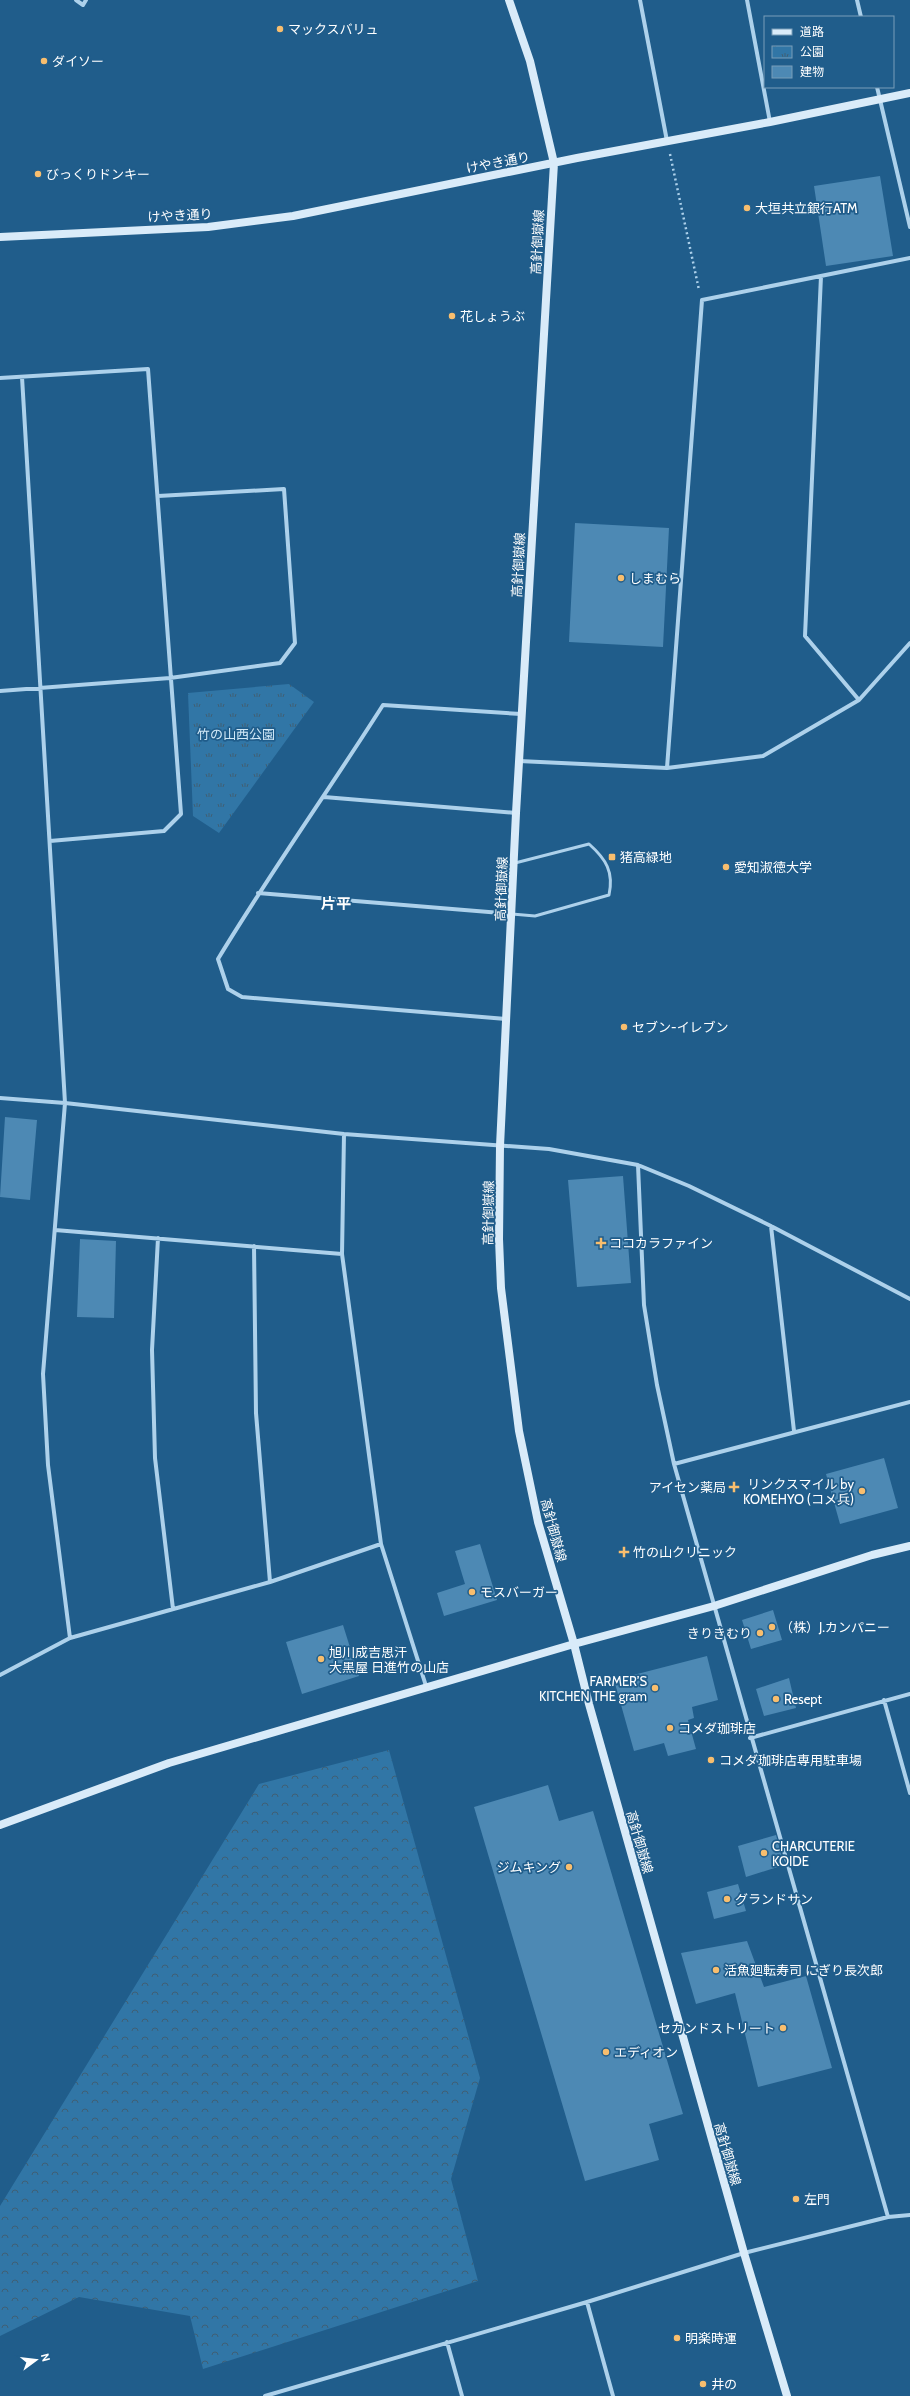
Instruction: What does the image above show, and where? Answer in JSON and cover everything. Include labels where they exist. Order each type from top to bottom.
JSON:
[{"type":"street","points":[[76,0],[83,4],[86,0]]},
{"type":"street","name":"高針御嶽線","points":[[508,0],[530,61],[554,163],[521,714],[500,1146],[498,1239],[501,1288],[519,1431],[538,1522],[574,1644],[591,1712],[744,2253],[787,2396]]},
{"type":"street","points":[[640,0],[667,142]]},
{"type":"street","points":[[747,0],[770,122]]},
{"type":"street","points":[[857,0],[861,16]]},
{"type":"street","points":[[877,88],[910,227]]},
{"type":"street","name":"けやき通り","points":[[0,236],[208,226],[293,216],[910,93]]},
{"type":"street","points":[[667,768],[702,300],[910,258]]},
{"type":"street","points":[[821,276],[805,636],[859,700]]},
{"type":"street","points":[[0,378],[148,369],[181,814],[164,831],[50,841]]},
{"type":"street","points":[[22,377],[65,1102],[44,1374],[48,1464],[70,1638]]},
{"type":"street","points":[[0,691],[170,678],[280,663],[295,643],[284,489],[158,496]]},
{"type":"street","points":[[519,761],[667,768],[763,756],[859,700],[910,643]]},
{"type":"street","points":[[507,1019],[242,997],[228,989],[218,959],[258,893],[324,797],[383,705],[521,714]]},
{"type":"street","points":[[324,797],[516,813]]},
{"type":"street","points":[[258,893],[512,914]]},
{"type":"street","points":[[0,1098],[65,1102],[344,1134],[549,1149],[638,1165],[689,1186],[771,1226],[910,1299]]},
{"type":"street","points":[[344,1134],[342,1254],[381,1544],[426,1686]]},
{"type":"street","points":[[638,1165],[644,1305],[657,1385],[674,1464],[750,1738],[888,2217]]},
{"type":"street","points":[[771,1226],[794,1431]]},
{"type":"street","points":[[55,1230],[342,1254]]},
{"type":"street","points":[[158,1238],[152,1350],[155,1458],[173,1609]]},
{"type":"street","points":[[254,1246],[256,1412],[270,1582]]},
{"type":"street","points":[[674,1464],[794,1431],[910,1402]]},
{"type":"street","points":[[0,1674],[70,1638],[270,1582],[381,1544]]},
{"type":"street","points":[[0,1825],[169,1763],[426,1686],[714,1606],[872,1554],[910,1546]]},
{"type":"street","points":[[750,1738],[910,1694]]},
{"type":"street","points":[[884,1700],[910,1793]]},
{"type":"street","points":[[265,2396],[587,2302],[744,2253],[888,2217],[910,2215]]},
{"type":"street","points":[[587,2302],[614,2396]]},
{"type":"street","points":[[448,2342],[462,2396]]},
{"type":"street","points":[[278,2391],[280,2396]]},
{"type":"lane","points":[[512,914],[535,916],[609,894],[611,884],[604,858],[589,844],[514,863]]},
{"type":"path","points":[[667,142],[702,300]]},
{"type":"green space","name":"竹の山西公園","points":[[289,684],[314,702],[219,833],[193,816],[188,693]]},
{"type":"green space","points":[[389,1750],[480,2078],[451,2179],[478,2281],[203,2369],[190,2316],[79,2297],[0,2336],[0,2206],[259,1784]]},
{"type":"building","points":[[880,176],[893,256],[826,266],[814,186]]},
{"type":"building","points":[[575,523],[669,528],[663,647],[569,642]]},
{"type":"building","points":[[5,1117],[37,1120],[30,1200],[0,1197]]},
{"type":"building","points":[[623,1176],[631,1283],[577,1287],[568,1180]]},
{"type":"building","points":[[80,1239],[116,1241],[114,1318],[77,1317]]},
{"type":"building","name":"リンクスマイル by KOMEHYO (コメ兵)","points":[[884,1458],[898,1508],[840,1524],[826,1474]]},
{"type":"building","points":[[480,1544],[497,1600],[444,1616],[437,1593],[465,1584],[455,1551]]},
{"type":"building","points":[[773,1610],[782,1640],[751,1649],[742,1620]]},
{"type":"building","points":[[343,1625],[359,1676],[302,1694],[286,1642]]},
{"type":"building","points":[[707,1656],[718,1700],[692,1707],[694,1718],[688,1720],[696,1749],[668,1756],[664,1743],[634,1751],[614,1680]]},
{"type":"building","name":"Resept","points":[[789,1678],[796,1708],[764,1716],[756,1689]]},
{"type":"building","points":[[548,1785],[559,1821],[593,1811],[683,2114],[649,2124],[659,2160],[585,2181],[474,1807]]},
{"type":"building","points":[[776,1835],[784,1865],[746,1877],[738,1846]]},
{"type":"building","points":[[738,1884],[746,1911],[714,1919],[707,1892]]},
{"type":"building","points":[[747,1941],[764,1987],[806,1976],[832,2068],[758,2087],[735,1993],[696,2004],[681,1953]]},
{"type":"place","name":"マックスバリュ","points":[[280,29]]},
{"type":"place","name":"ダイソー","points":[[44,61]]},
{"type":"place","name":"びっくりドンキー","points":[[38,174]]},
{"type":"place","name":"大垣共立銀行ATM","points":[[747,208]]},
{"type":"place","name":"花しょうぶ","points":[[452,316]]},
{"type":"place","name":"しまむら","points":[[621,578]]},
{"type":"place","name":"猪高緑地","points":[[612,857]]},
{"type":"place","name":"愛知淑徳大学","points":[[726,867]]},
{"type":"place","name":"セブン-イレブン","points":[[624,1027]]},
{"type":"place","name":"ココカラファイン","points":[[601,1243]]},
{"type":"place","name":"アイセン薬局","points":[[734,1487]]},
{"type":"place","name":"リンクスマイル by KOMEHYO (コメ兵)","points":[[862,1491]]},
{"type":"place","name":"竹の山クリニック","points":[[624,1552]]},
{"type":"place","name":"モスバーガー","points":[[472,1592]]},
{"type":"place","name":"（株）J.カンパニー","points":[[772,1627]]},
{"type":"place","name":"きりきむり","points":[[760,1633]]},
{"type":"place","name":"旭川成吉思汗 大黒屋 日進竹の山店","points":[[321,1659]]},
{"type":"place","name":"FARMER’S KITCHEN THE gram","points":[[655,1688]]},
{"type":"place","name":"Resept","points":[[776,1699]]},
{"type":"place","name":"コメダ珈琲店","points":[[670,1728]]},
{"type":"place","name":"コメダ珈琲店専用駐車場","points":[[711,1760]]},
{"type":"place","name":"CHARCUTERIE KOIDE","points":[[764,1853]]},
{"type":"place","name":"ジムキング","points":[[569,1867]]},
{"type":"place","name":"グランドサン","points":[[727,1899]]},
{"type":"place","name":"活魚廻転寿司 にぎり長次郎","points":[[716,1970]]},
{"type":"place","name":"セカンドストリート","points":[[783,2028]]},
{"type":"place","name":"エディオン","points":[[606,2052]]},
{"type":"place","name":"左門","points":[[796,2199]]},
{"type":"place","name":"明楽時運","points":[[677,2338]]},
{"type":"place","name":"井の","points":[[703,2384]]},
{"type":"district","name":"片平","points":[[336,904]]}]
